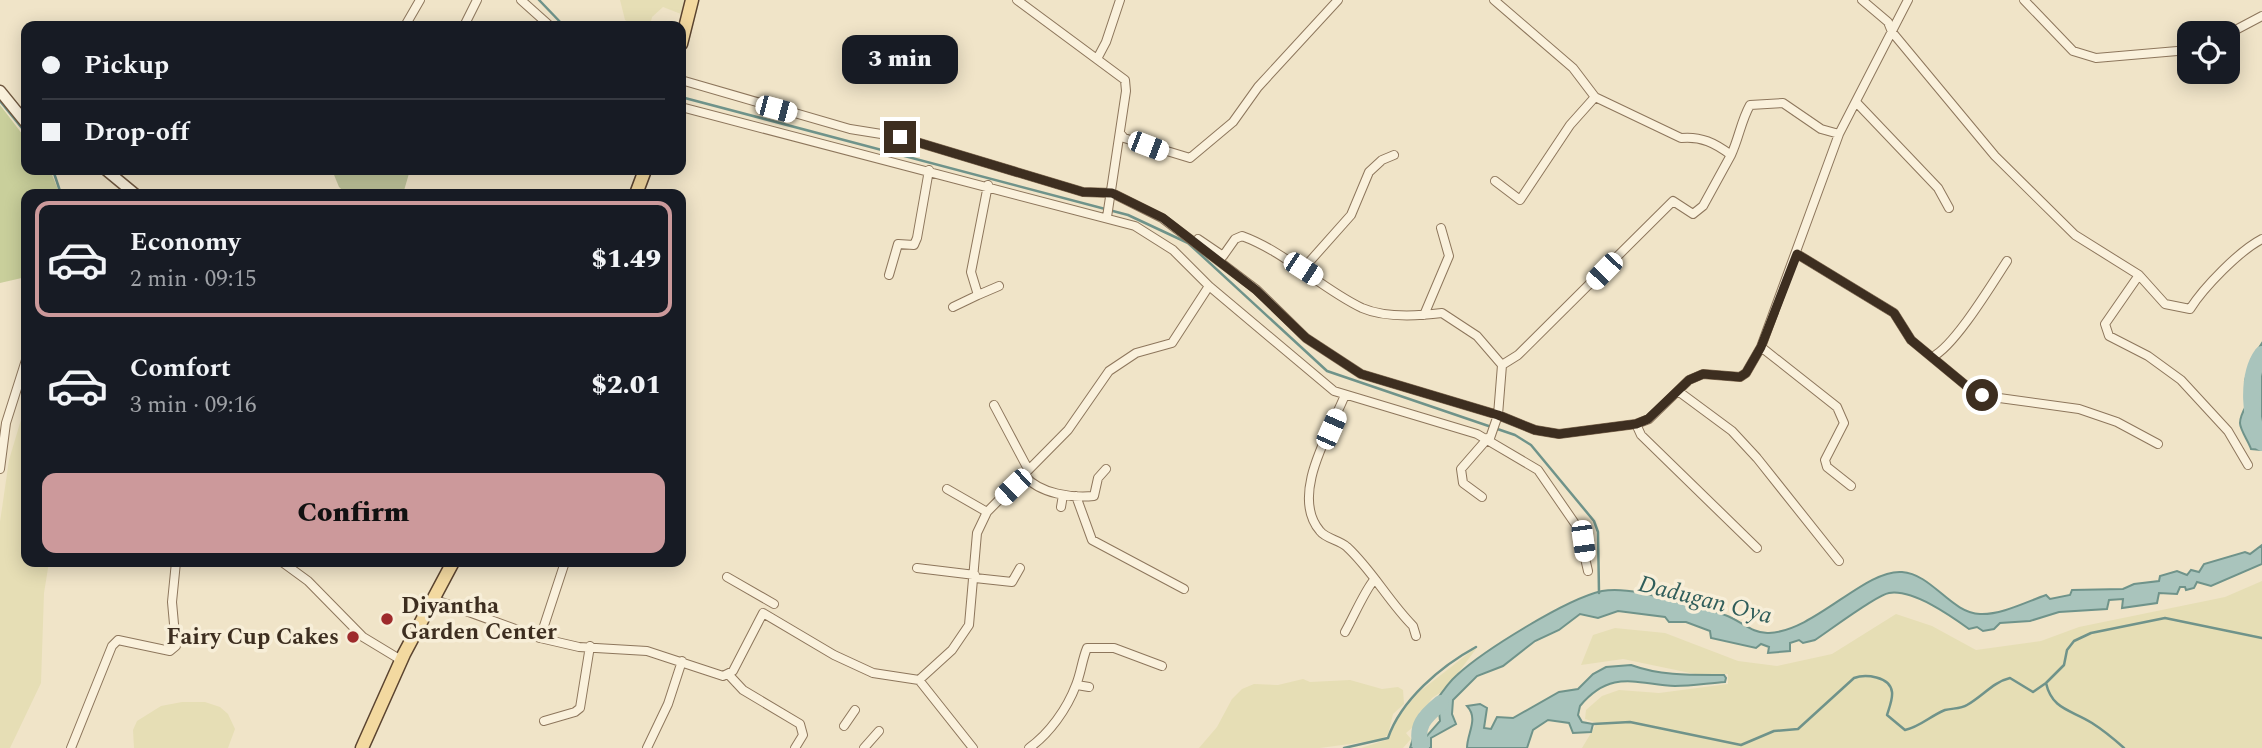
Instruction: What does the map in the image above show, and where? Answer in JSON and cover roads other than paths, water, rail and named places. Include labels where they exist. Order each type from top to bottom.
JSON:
[{"type":"main road","points":[[686,24],[692,0]]},
{"type":"main road","points":[[362,748],[401,660],[450,567]]},
{"type":"street","points":[[408,21],[420,0]]},
{"type":"street","points":[[466,21],[477,0]]},
{"type":"street","points":[[520,0],[544,21]]},
{"type":"street","points":[[1017,0],[1125,80],[1126,91],[1108,211]]},
{"type":"street","points":[[1097,59],[1106,42],[1120,0]]},
{"type":"street","points":[[1120,133],[1124,138],[1190,158],[1233,122],[1258,88],[1338,0]]},
{"type":"street","points":[[1494,0],[1573,68],[1595,97],[1681,138],[1696,137],[1717,145],[1731,155]]},
{"type":"street","points":[[1862,0],[1888,22],[1892,32],[1996,156],[2075,235],[2139,275],[2165,304],[2190,309],[2204,288],[2250,245],[2262,239]]},
{"type":"street","points":[[1163,218],[1256,290],[1306,338],[1361,374],[1535,430],[1559,434],[1636,424],[1648,419],[1689,380],[1703,374],[1740,377],[1746,373],[1761,347],[1839,134],[1908,0]]},
{"type":"street","points":[[2024,0],[2073,51],[2096,58],[2177,51]]},
{"type":"street","points":[[2032,9],[2039,0]]},
{"type":"street","points":[[2240,28],[2262,16]]},
{"type":"street","points":[[686,81],[850,129],[900,137],[1083,192],[1112,193],[1181,226],[1223,256],[1235,239],[1242,236],[1265,244],[1364,309],[1424,315],[1442,313],[1477,336],[1502,365],[1497,419],[1490,436],[1461,469],[1463,483],[1482,497]]},
{"type":"street","points":[[0,91],[21,118]]},
{"type":"street","points":[[1495,181],[1520,200],[1570,125],[1595,97]]},
{"type":"street","points":[[1856,102],[1938,188],[1949,208]]},
{"type":"street","points":[[1502,365],[1518,355],[1673,201],[1693,214],[1703,206],[1731,155],[1741,133],[1742,119],[1750,105],[1783,103],[1821,129],[1839,134]]},
{"type":"street","points":[[686,108],[988,186],[1108,211],[1157,239],[1334,391],[1490,436],[1538,470],[1577,528],[1587,571]]},
{"type":"street","points":[[1303,269],[1321,252],[1351,215],[1369,172],[1381,160],[1394,155]]},
{"type":"street","points":[[889,275],[898,244],[914,245],[917,239],[929,170]]},
{"type":"street","points":[[112,175],[129,189]]},
{"type":"street","points":[[978,295],[971,272],[988,186]]},
{"type":"street","points":[[1424,315],[1449,256],[1441,228]]},
{"type":"street","points":[[1797,254],[1894,313],[1911,340],[1969,388],[1982,395],[2079,409],[2117,422],[2158,444]]},
{"type":"street","points":[[1932,356],[1942,352],[1961,329],[2007,261]]},
{"type":"street","points":[[2139,275],[2105,324],[2109,336],[2148,356],[2181,380],[2228,431],[2248,465]]},
{"type":"street","points":[[953,307],[999,286]]},
{"type":"street","points":[[729,675],[763,613],[843,660],[873,673],[919,680],[933,671],[969,625],[977,533],[987,512],[1068,430],[1109,371],[1136,353],[1172,343],[1209,286]]},
{"type":"street","points":[[1761,347],[1837,407],[1844,423],[1825,460],[1827,467],[1852,485]]},
{"type":"street","points":[[0,469],[6,423],[21,376]]},
{"type":"street","points":[[1678,391],[1732,431],[1757,458],[1839,561]]},
{"type":"street","points":[[1345,395],[1313,466],[1310,505],[1321,534],[1345,545],[1413,626],[1416,636]]},
{"type":"street","points":[[993,405],[1030,482],[1063,495],[1094,496],[1098,478],[1106,469]]},
{"type":"street","points":[[1636,424],[1641,435],[1757,548]]},
{"type":"street","points":[[947,489],[987,512]]},
{"type":"street","points":[[1061,507],[1063,495]]},
{"type":"street","points":[[1076,496],[1092,540],[1184,589]]},
{"type":"street","points":[[71,748],[113,646],[118,640],[170,650],[176,646],[172,602],[176,567]]},
{"type":"street","points":[[289,567],[308,581],[363,637],[401,660]]},
{"type":"street","points":[[540,638],[563,567]]},
{"type":"street","points":[[917,568],[1012,582],[1020,568]]},
{"type":"street","points":[[727,577],[774,604]]},
{"type":"street","points":[[1345,632],[1362,605],[1366,589],[1374,580]]},
{"type":"street","points":[[433,599],[540,638],[579,647],[647,650],[723,676],[729,675]]},
{"type":"street","points":[[544,721],[580,708],[590,646]]},
{"type":"street","points":[[1029,748],[1046,736],[1077,685],[1079,667],[1087,648],[1114,648],[1162,666]]},
{"type":"street","points":[[647,748],[668,704],[682,661]]},
{"type":"street","points":[[729,675],[743,690],[800,724],[803,735],[795,748]]},
{"type":"street","points":[[919,680],[973,748]]},
{"type":"street","points":[[1077,685],[1089,688]]},
{"type":"street","points":[[844,726],[855,710]]},
{"type":"street","points":[[864,748],[879,731]]},
{"type":"water","points":[[2262,343],[2262,450],[2251,449],[2240,423],[2253,387],[2245,381],[2246,377],[2251,376],[2255,366],[2251,360]]},
{"type":"water","points":[[2262,545],[2262,564],[2211,586],[2197,582],[2194,588],[2186,590],[2185,587],[2180,587],[2177,594],[2159,593],[2157,603],[2122,608],[2123,599],[2109,600],[2107,609],[2059,612],[2030,621],[2000,623],[1994,629],[1983,631],[1977,627],[1969,629],[1920,599],[1889,593],[1864,606],[1815,640],[1790,643],[1790,651],[1768,653],[1769,647],[1761,644],[1756,648],[1711,638],[1710,631],[1686,622],[1669,622],[1665,617],[1618,611],[1598,618],[1580,614],[1559,630],[1535,641],[1503,666],[1477,676],[1453,700],[1452,714],[1456,724],[1431,738],[1431,748],[1410,748],[1415,732],[1423,733],[1426,737],[1440,721],[1439,712],[1430,720],[1425,717],[1448,684],[1469,665],[1547,615],[1602,591],[1629,591],[1657,596],[1719,613],[1757,631],[1769,633],[1786,630],[1804,622],[1856,589],[1888,574],[1913,574],[1960,607],[1970,612],[1988,614],[2046,595],[2050,599],[2070,595],[2072,590],[2123,589],[2134,584],[2159,581],[2160,576],[2177,571],[2187,575],[2191,570],[2199,572],[2204,564],[2245,552],[2250,554]]},
{"type":"water","points":[[1631,665],[1665,673],[1724,675],[1726,678],[1725,682],[1681,686],[1624,681],[1613,683],[1591,694],[1580,706],[1578,715],[1582,722],[1593,724],[1591,732],[1573,733],[1569,723],[1548,720],[1533,730],[1527,748],[1467,748],[1472,716],[1467,706],[1480,704],[1487,708],[1484,728],[1491,729],[1497,717],[1513,718],[1559,692],[1578,689],[1593,674],[1606,667]]},
{"type":"waterway","points":[[539,0],[559,21]]},
{"type":"waterway","points":[[686,98],[1128,215],[1188,243],[1327,371],[1515,435],[1531,445],[1594,521],[1598,532],[1599,593]]},
{"type":"waterway","points":[[0,101],[21,127]]},
{"type":"waterway","points":[[55,175],[59,189]]},
{"type":"waterway","name":"Dadugan Oya","points":[[2262,354],[2253,374],[2251,398],[2254,423],[2262,443]]},
{"type":"waterway","points":[[1593,724],[1630,722],[1741,745],[1774,731],[1798,729],[1854,678],[1864,676],[1887,682],[1892,692],[1887,715],[1905,730],[1945,710],[1965,706],[2010,678],[2033,692],[2064,665],[2067,650],[2074,641],[2091,633],[2165,618],[2262,638]]},
{"type":"waterway","points":[[1344,748],[1388,738],[1402,710],[1424,685],[1449,664],[1476,647]]},
{"type":"waterway","points":[[2046,683],[2058,704],[2096,726],[2124,748]]},
{"type":"waterway","name":"Dadugan Oya","points":[[1421,748],[1419,734],[1422,722],[1441,703]]},
{"type":"place","name":"Diyantha Garden Center","points":[[387,619]]},
{"type":"place","name":"Fairy Cup Cakes","points":[[353,637]]}]
